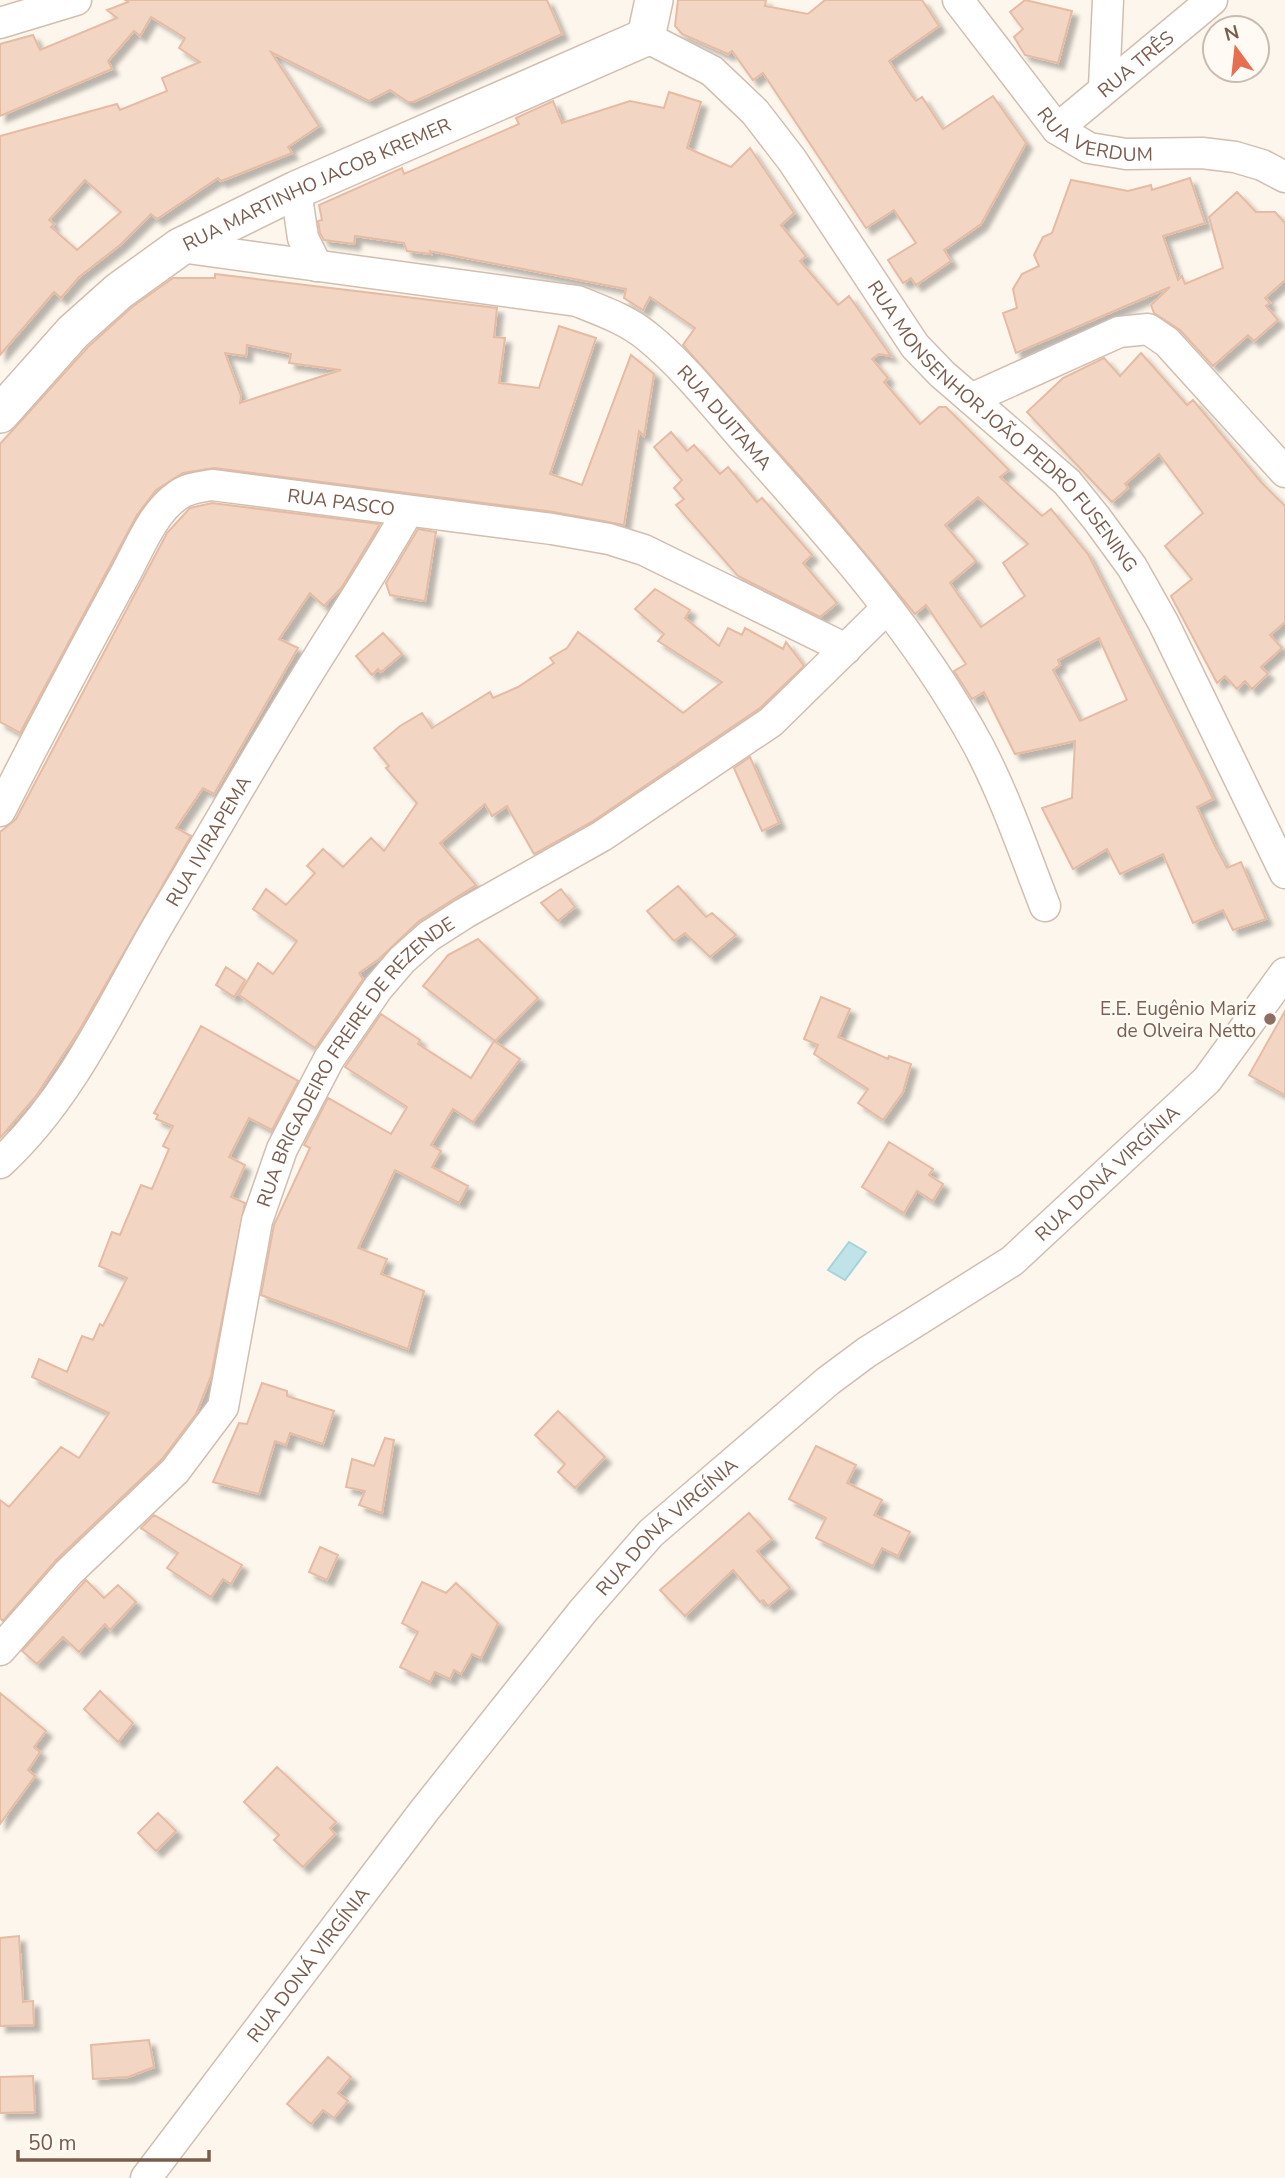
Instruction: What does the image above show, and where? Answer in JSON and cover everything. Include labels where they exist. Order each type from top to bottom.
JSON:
[{"type":"street","points":[[0,23],[76,0]]},
{"type":"street","points":[[646,37],[654,0]]},
{"type":"street","name":"RUA VERDUM","points":[[958,0],[1056,129],[1089,148],[1126,154],[1202,153],[1235,157],[1262,165],[1285,177]]},
{"type":"street","points":[[1104,88],[1108,0]]},
{"type":"street","name":"RUA TRÊS","points":[[1056,129],[1212,0]]},
{"type":"street","name":"RUA MARTINHO JACOB KREMER","points":[[0,415],[73,332],[120,291],[180,247],[296,190],[646,37]]},
{"type":"street","name":"RUA MONSENHOR JOÃO PEDRO FUSENING","points":[[646,37],[712,71],[755,112],[792,160],[915,346],[971,399],[1067,482],[1132,567],[1163,622],[1285,873]]},
{"type":"street","points":[[296,190],[303,237],[317,266]]},
{"type":"street","name":"RUA DUITAMA","points":[[180,247],[578,301],[613,316],[646,335],[670,357],[797,499],[887,608],[933,669],[978,745],[1005,803],[1045,906]]},
{"type":"street","points":[[971,399],[1119,332],[1147,329],[1167,342],[1285,472]]},
{"type":"street","name":"RUA PASCO","points":[[0,811],[66,682],[144,540],[163,510],[177,496],[193,488],[212,485],[552,529],[609,539],[644,551],[846,649]]},
{"type":"street","name":"RUA IVIRAPEMA","points":[[0,1163],[24,1140],[61,1096],[123,983],[318,657],[378,566],[408,511]]},
{"type":"street","name":"RUA BRIGADEIRO FREIRE DE REZENDE","points":[[0,1650],[77,1563],[175,1471],[223,1407],[257,1221],[282,1149],[329,1059],[378,988],[402,960],[429,936],[602,836],[771,722],[887,608]]},
{"type":"street","name":"RUA DONÁ VIRGÍNIA","points":[[146,2178],[432,1801],[583,1611],[651,1533],[828,1381],[867,1352],[1012,1261],[1207,1080],[1285,973]]},
{"type":"water","points":[[849,1242],[866,1252],[845,1280],[828,1270]]},
{"type":"building","points":[[125,0],[547,0],[562,34],[413,102],[408,102],[390,90],[369,101],[271,52],[319,126],[288,147],[292,153],[221,181],[218,178],[157,219],[151,214],[120,245],[79,277],[61,298],[54,292],[0,355],[0,136],[117,104],[120,110],[167,91],[162,78],[200,62],[179,48],[185,38],[151,17],[140,36],[134,31],[108,61],[112,69],[0,116],[0,44],[33,35],[40,50],[117,18],[107,10],[128,2]],"holes":[[[85,180],[121,212],[77,250],[51,227],[54,224],[49,220]]]},
{"type":"building","points":[[678,0],[766,0],[765,6],[808,14],[825,0],[922,0],[939,26],[889,61],[910,93],[916,101],[922,97],[943,129],[993,96],[1026,143],[981,224],[944,250],[951,261],[916,285],[911,278],[903,283],[888,260],[916,243],[894,210],[866,228],[763,73],[753,80],[732,51],[728,54],[682,34],[675,26]]},
{"type":"building","points":[[1025,0],[1072,11],[1058,63],[1025,55],[1014,37],[1023,29],[1010,12]]},
{"type":"building","points":[[669,92],[701,102],[687,148],[731,167],[750,148],[794,213],[781,225],[806,256],[800,261],[838,305],[849,296],[891,356],[879,354],[872,359],[888,378],[884,382],[920,424],[939,407],[946,407],[1009,470],[1000,477],[1042,516],[1051,509],[1088,554],[1213,799],[1197,807],[1214,844],[1227,868],[1241,862],[1266,919],[1233,930],[1223,910],[1193,923],[1163,854],[1120,874],[1107,849],[1073,869],[1042,808],[1072,798],[1075,741],[1015,754],[984,692],[972,699],[954,671],[966,664],[926,605],[915,614],[825,505],[683,345],[695,328],[650,297],[643,310],[624,298],[626,289],[430,251],[431,254],[407,251],[404,243],[355,236],[354,244],[324,240],[320,233],[318,221],[322,220],[319,205],[402,168],[404,174],[519,124],[516,118],[553,101],[562,123],[630,101],[664,108]],"holes":[[[978,497],[1028,544],[1003,563],[1025,596],[981,627],[950,583],[976,561],[945,525]],[[1099,638],[1127,700],[1080,721],[1053,670],[1060,665],[1058,660]]]},
{"type":"building","points":[[1190,178],[1205,223],[1163,236],[1178,280],[1182,276],[1185,284],[1223,268],[1209,217],[1237,192],[1256,212],[1275,212],[1285,223],[1285,280],[1265,298],[1270,303],[1266,306],[1278,320],[1254,341],[1248,335],[1213,366],[1180,330],[1154,313],[1151,305],[1170,287],[1016,353],[1003,313],[1017,308],[1013,289],[1022,274],[1039,266],[1034,255],[1043,237],[1052,233],[1071,180],[1128,191],[1151,185],[1152,190]]},
{"type":"building","points":[[215,274],[497,308],[494,337],[505,338],[499,383],[539,388],[559,326],[596,338],[550,474],[582,485],[631,355],[654,374],[644,436],[639,431],[624,525],[554,512],[214,468],[183,473],[156,490],[137,515],[20,733],[0,722],[0,444],[88,347],[132,307],[173,278],[215,278]],"holes":[[[247,345],[291,354],[289,363],[341,370],[240,403],[241,396],[225,353],[246,356]]]},
{"type":"building","points":[[1141,353],[1187,405],[1193,400],[1261,482],[1285,506],[1285,622],[1270,635],[1282,648],[1261,667],[1268,674],[1252,689],[1245,681],[1237,689],[1225,676],[1217,683],[1171,596],[1192,579],[1165,546],[1203,513],[1159,454],[1125,484],[1128,488],[1112,502],[1027,412],[1063,378],[1104,358],[1120,376]]},
{"type":"building","points":[[671,432],[687,451],[694,445],[720,474],[728,467],[757,502],[762,498],[812,555],[803,563],[837,603],[820,617],[738,576],[676,505],[684,499],[674,488],[682,480],[654,447]]},
{"type":"building","points":[[212,503],[380,524],[342,587],[324,606],[310,593],[279,639],[298,648],[214,794],[203,788],[176,828],[191,836],[80,1029],[36,1096],[0,1138],[0,832],[16,819],[167,533],[190,508]]},
{"type":"building","points":[[418,529],[436,532],[425,601],[390,595],[386,583]]},
{"type":"building","points":[[655,589],[690,610],[685,618],[719,646],[728,628],[742,635],[745,628],[783,649],[786,642],[804,666],[760,708],[593,821],[534,854],[507,806],[492,816],[485,804],[440,843],[476,885],[419,921],[379,959],[359,973],[363,979],[315,1048],[239,995],[258,963],[273,974],[297,941],[253,909],[266,889],[286,905],[315,873],[307,866],[323,849],[343,867],[371,838],[384,851],[417,803],[386,768],[389,766],[374,748],[400,726],[422,713],[432,728],[490,692],[493,698],[518,687],[554,663],[550,658],[567,648],[578,632],[683,713],[722,682],[658,641],[664,634],[635,609]]},
{"type":"building","points":[[383,633],[402,654],[381,672],[378,669],[372,675],[356,656]]},
{"type":"building","points":[[750,757],[779,823],[762,831],[734,768]]},
{"type":"building","points":[[678,886],[706,917],[712,913],[736,935],[710,957],[685,933],[674,941],[647,911]]},
{"type":"building","points":[[561,889],[575,907],[558,921],[541,903]]},
{"type":"building","points":[[478,939],[538,998],[495,1041],[423,986],[448,955]]},
{"type":"building","points":[[226,967],[245,980],[234,997],[216,985]]},
{"type":"building","points":[[821,997],[850,1009],[838,1037],[888,1059],[889,1056],[911,1064],[903,1092],[883,1120],[858,1103],[868,1089],[814,1054],[818,1045],[804,1039]]},
{"type":"building","points":[[1285,1011],[1285,1095],[1249,1075]]},
{"type":"building","points":[[381,1014],[420,1040],[418,1044],[471,1078],[494,1041],[520,1059],[473,1122],[453,1109],[431,1145],[441,1151],[432,1167],[468,1186],[459,1203],[395,1170],[358,1248],[387,1259],[381,1274],[424,1291],[408,1349],[261,1295],[274,1225],[310,1148],[304,1145],[328,1098],[391,1134],[407,1107],[345,1067]]},
{"type":"building","points":[[201,1026],[298,1081],[272,1130],[249,1118],[229,1157],[245,1165],[231,1197],[245,1203],[211,1376],[196,1414],[162,1459],[57,1559],[3,1621],[0,1618],[0,1500],[9,1507],[61,1447],[79,1458],[109,1413],[32,1377],[39,1359],[67,1372],[82,1336],[93,1340],[127,1278],[99,1266],[112,1232],[120,1235],[141,1185],[152,1189],[169,1149],[163,1146],[173,1126],[156,1119],[158,1115],[154,1113]]},
{"type":"building","points":[[889,1142],[933,1169],[929,1175],[943,1184],[933,1201],[917,1191],[904,1213],[862,1187]]},
{"type":"building","points":[[262,1383],[287,1391],[287,1396],[334,1411],[323,1444],[290,1433],[286,1445],[275,1441],[259,1494],[213,1482],[239,1423],[247,1424]]},
{"type":"building","points":[[558,1411],[605,1457],[575,1488],[558,1472],[565,1464],[535,1435]]},
{"type":"building","points":[[385,1438],[394,1440],[382,1513],[359,1505],[365,1491],[346,1487],[352,1459],[374,1466]]},
{"type":"building","points":[[816,1446],[856,1465],[847,1483],[882,1500],[874,1515],[910,1532],[898,1556],[882,1548],[873,1566],[816,1538],[826,1518],[789,1499]]},
{"type":"building","points":[[749,1513],[772,1539],[757,1551],[790,1588],[768,1606],[763,1600],[760,1602],[733,1570],[685,1616],[660,1590]]},
{"type":"building","points":[[154,1515],[242,1565],[231,1584],[223,1579],[211,1597],[167,1568],[178,1553],[141,1528]]},
{"type":"building","points":[[320,1547],[338,1555],[327,1580],[309,1572]]},
{"type":"building","points":[[86,1580],[104,1598],[118,1585],[136,1602],[110,1630],[105,1624],[79,1652],[63,1637],[37,1664],[22,1651]]},
{"type":"building","points":[[422,1582],[446,1593],[456,1583],[498,1623],[481,1658],[472,1654],[461,1674],[454,1670],[450,1679],[435,1672],[430,1682],[400,1667],[418,1632],[402,1623]]},
{"type":"building","points":[[100,1691],[133,1723],[118,1742],[84,1709]]},
{"type":"building","points":[[0,1693],[46,1731],[34,1747],[40,1752],[28,1770],[35,1776],[0,1824]]},
{"type":"building","points":[[277,1767],[336,1822],[330,1828],[335,1834],[303,1867],[274,1840],[279,1835],[244,1802]]},
{"type":"building","points":[[158,1813],[176,1831],[156,1851],[138,1833]]},
{"type":"building","points":[[19,1936],[23,2002],[33,2001],[34,2025],[0,2026],[0,1938]]},
{"type":"building","points":[[149,2040],[154,2067],[128,2077],[93,2079],[91,2045]]},
{"type":"building","points":[[328,2057],[351,2077],[338,2093],[348,2101],[334,2118],[323,2110],[311,2124],[287,2104]]},
{"type":"building","points":[[33,2076],[35,2112],[0,2113],[0,2077]]},
{"type":"place","name":"E.E. Eugênio Mariz de Olveira Netto","points":[[1270,1019]]}]
